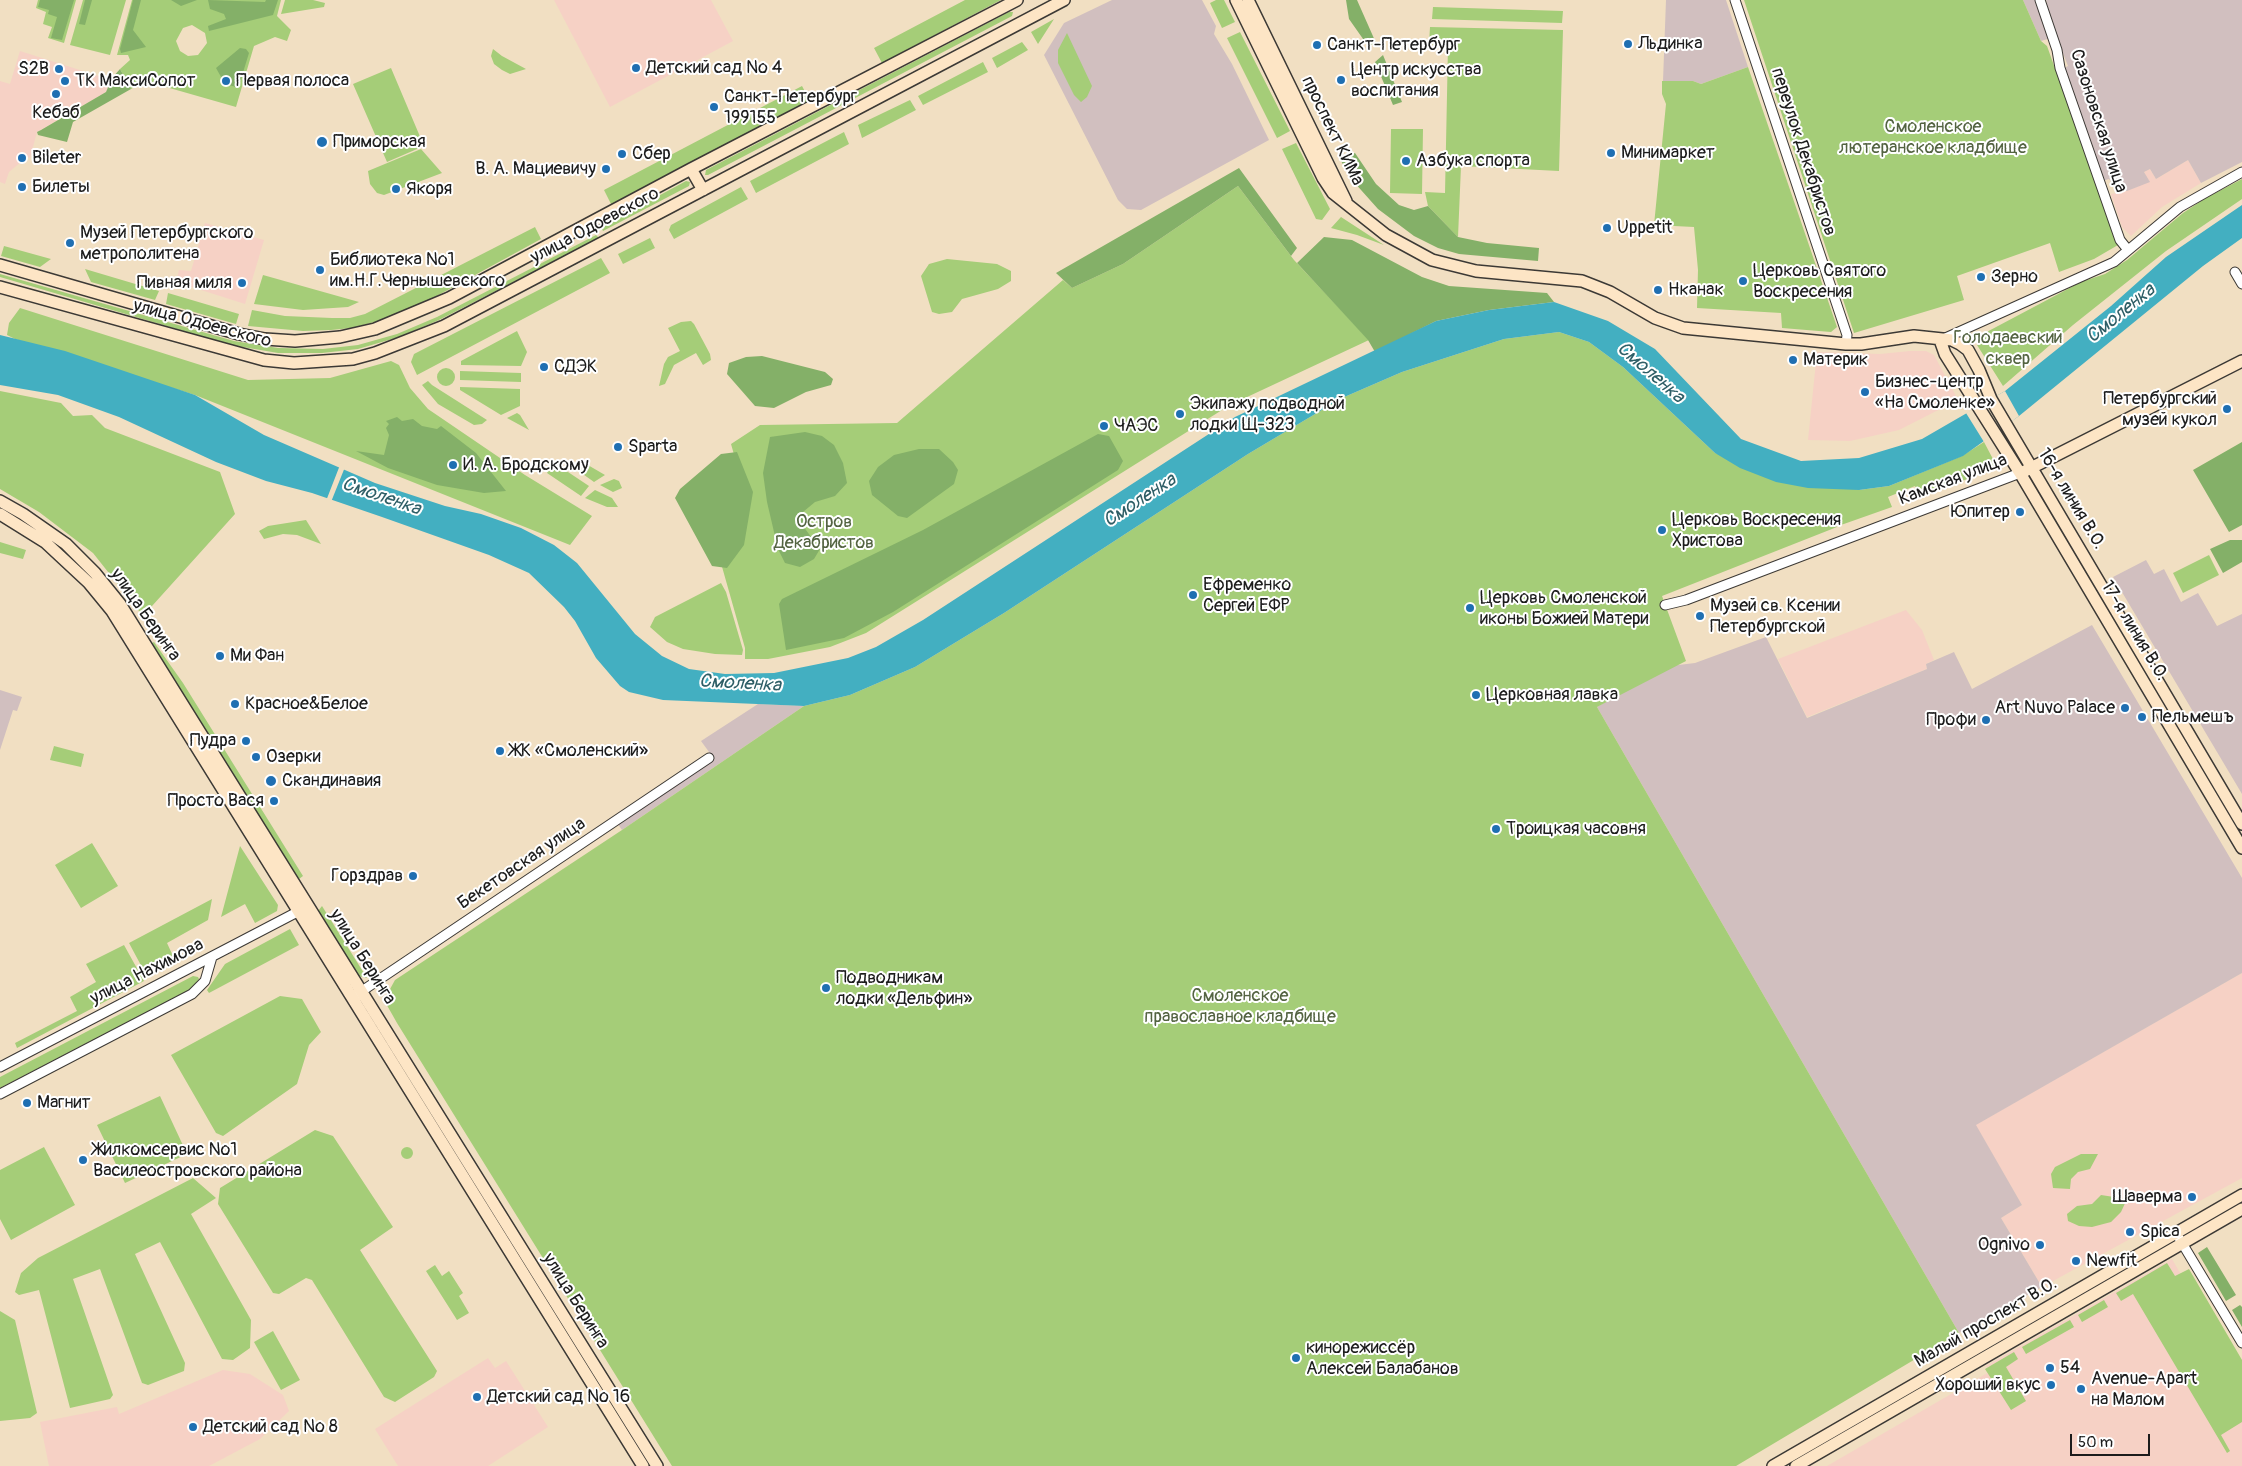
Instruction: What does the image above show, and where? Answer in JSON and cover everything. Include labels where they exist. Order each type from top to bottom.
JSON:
[{"type":"street","name":"улица Одоевского","points":[[0,287],[264,360],[294,363],[353,359],[383,350],[444,326],[1064,0]]},
{"type":"street","name":"проспект КИМа","points":[[1236,0],[1323,178],[1333,192],[1346,203]]},
{"type":"street","name":"проспект КИМа","points":[[1248,0],[1346,203]]},
{"type":"street","name":"переулок Декабристов","points":[[1735,0],[1847,335],[1846,344]]},
{"type":"street","name":"Сазоновская улица","points":[[2040,0],[2057,50],[2060,68],[2117,231],[2128,250]]},
{"type":"street","name":"улица Одоевского","points":[[0,265],[239,334],[295,341],[340,337],[375,329],[449,298],[691,169],[1016,1]]},
{"type":"street","points":[[1016,1],[1025,21]]},
{"type":"street","points":[[691,169],[703,190]]},
{"type":"street","points":[[1940,340],[2103,267],[2128,250],[2180,206],[2242,172]]},
{"type":"street","name":"16-я линия В.О.","points":[[1346,203],[1386,235],[1432,260],[1454,267],[1496,274],[1582,281],[1610,292],[1655,318],[1682,328],[1846,344],[1861,344],[1914,336],[1952,340],[1968,350],[1991,399],[2242,824]]},
{"type":"street","points":[[2235,272],[2242,284]]},
{"type":"street","name":"17-я линия В.О.","points":[[1940,340],[1945,354],[2020,473],[2242,848]]},
{"type":"street","name":"Камская улица","points":[[1665,604],[1704,593],[2032,468],[2242,361]]},
{"type":"street","name":"улица Беринга","points":[[0,501],[24,514],[66,544],[109,589],[143,638],[309,906],[358,994],[643,1466]]},
{"type":"street","name":"улица Беринга","points":[[0,514],[45,542],[83,577],[106,602],[299,912],[358,994],[657,1466]]},
{"type":"street","name":"Бекетовская улица","points":[[358,994],[709,758]]},
{"type":"street","name":"улица Нахимова","points":[[0,1067],[309,906]]},
{"type":"street","points":[[0,1094],[192,994],[206,981],[212,957]]},
{"type":"street","name":"Малый проспект В.О.","points":[[1773,1466],[2242,1195]]},
{"type":"street","name":"Малый проспект В.О.","points":[[1796,1466],[2242,1209]]},
{"type":"street","points":[[2176,1233],[2242,1343]]},
{"type":"shaded area","name":"Детский сад № 4","points":[[554,0],[711,0],[733,41],[610,107]]},
{"type":"shaded area","points":[[1112,0],[1202,0],[1216,26],[1214,34],[1232,64],[1269,140],[1141,210],[1127,209],[1118,200],[1044,55],[1064,23]]},
{"type":"shaded area","points":[[1666,0],[1726,0],[1748,67],[1701,84],[1693,81],[1663,81]]},
{"type":"shaded area","points":[[2023,0],[2037,0],[2051,38],[2041,41]]},
{"type":"shaded area","points":[[2046,0],[2242,0],[2242,162],[2201,183],[2188,160],[2156,179],[2150,169],[2144,172],[2150,182],[2127,191],[2118,191],[2109,179],[2102,181],[2064,68],[2068,66],[2050,20]]},
{"type":"shaded area","points":[[20,51],[105,78],[112,78],[106,92],[37,132],[30,158],[23,155],[21,162],[9,172],[5,184],[0,182],[0,81],[10,84]]},
{"type":"shaded area","points":[[2188,160],[2201,183],[2162,207],[2131,236],[2122,227],[2111,194],[2127,191],[2149,181],[2144,172],[2150,169],[2156,179]]},
{"type":"shaded area","points":[[205,223],[264,240],[245,304],[176,282],[179,270],[191,271]]},
{"type":"shaded area","name":"Бизнес-центр «На Смоленке»","points":[[1926,351],[1934,355],[1958,400],[1899,430],[1850,441],[1808,440],[1817,352],[1880,354]]},
{"type":"shaded area","points":[[2146,560],[2154,574],[2164,569],[2181,602],[2198,593],[2217,626],[2242,614],[2242,794],[2113,577]]},
{"type":"shaded area","points":[[1906,610],[1922,630],[1934,660],[1926,664],[1927,669],[1807,717],[1778,659]]},
{"type":"shaded area","points":[[2092,625],[2242,878],[2242,973],[1976,1125],[2022,1205],[2001,1218],[2042,1287],[1959,1333],[1597,707],[1670,666],[1695,663],[1766,637],[1807,718],[1927,669],[1926,664],[1954,652],[1972,689]]},
{"type":"shaded area","points":[[0,690],[22,697],[17,711],[13,710],[0,750]]},
{"type":"shaded area","points":[[758,704],[804,706],[622,830],[615,820],[712,756],[701,741]]},
{"type":"shaded area","points":[[2242,973],[2242,1178],[2042,1287],[2001,1218],[2022,1205],[1975,1125]]},
{"type":"shaded area","points":[[2172,1259],[2242,1380],[2242,1466],[1827,1466],[1989,1372],[1986,1366]]},
{"type":"shaded area","name":"Детский сад № 16","points":[[488,1358],[495,1368],[506,1361],[548,1427],[488,1466],[398,1466],[375,1429]]},
{"type":"shaded area","name":"Детский сад № 8","points":[[223,1370],[250,1374],[283,1395],[289,1411],[260,1439],[209,1466],[49,1466],[40,1422],[117,1407],[119,1414]]},
{"type":"green space","points":[[38,0],[76,0],[64,43],[48,38],[52,27],[43,24],[46,12],[36,8]]},
{"type":"green space","points":[[40,0],[74,0],[62,40],[51,38],[57,17],[48,14],[49,10],[38,7]]},
{"type":"green space","points":[[83,0],[126,0],[110,55],[70,45]]},
{"type":"green space","points":[[85,0],[92,0],[85,25],[79,24]]},
{"type":"green space","points":[[132,0],[281,0],[277,16],[291,30],[287,41],[275,37],[254,46],[236,107],[145,81],[131,89],[120,69],[130,60],[128,55],[117,55]],"holes":[[[192,25],[205,33],[207,43],[198,55],[188,56],[180,51],[176,41],[183,28]]]},
{"type":"green space","points":[[133,0],[141,0],[133,30],[146,47],[121,53],[120,49]]},
{"type":"green space","points":[[171,0],[197,0],[181,6]]},
{"type":"green space","points":[[208,0],[265,2],[266,0],[278,0],[273,15],[209,31],[208,26],[226,19],[224,14],[210,9]]},
{"type":"green space","points":[[285,0],[313,0],[325,3],[324,7],[281,14]]},
{"type":"green space","points":[[965,0],[1001,0],[882,63],[874,48]]},
{"type":"green space","points":[[1216,0],[1224,0],[1235,22],[1222,28],[1210,3]]},
{"type":"green space","points":[[1346,0],[1357,0],[1376,43],[1368,46],[1349,19]]},
{"type":"green space","name":"Смоленское лютеранское кладбище","points":[[1744,0],[2023,0],[2041,41],[2047,46],[2118,245],[2094,259],[2059,272],[2050,243],[1957,276],[1964,300],[1854,333]]},
{"type":"green space","points":[[1433,7],[1563,11],[1562,23],[1432,19]]},
{"type":"green space","points":[[1009,12],[1013,12],[1012,16],[705,175],[706,170]]},
{"type":"green space","points":[[1054,19],[1038,44],[1031,32]]},
{"type":"green space","points":[[1430,27],[1563,30],[1559,171],[1461,166],[1458,237],[1428,206],[1425,192],[1445,193],[1448,46],[1429,44]]},
{"type":"green space","points":[[1240,32],[1290,131],[1277,138],[1227,38]]},
{"type":"green space","points":[[1067,33],[1092,86],[1087,97],[1081,102],[1074,95],[1058,63],[1058,50]]},
{"type":"green space","points":[[1022,42],[1028,50],[997,68],[992,58]]},
{"type":"green space","points":[[240,48],[246,49],[249,53],[241,79],[236,87],[225,84],[216,68]]},
{"type":"green space","points":[[493,49],[526,69],[510,74],[502,70],[494,64],[491,56]]},
{"type":"green space","points":[[1383,55],[1402,102],[1393,105],[1375,62]]},
{"type":"green space","points":[[983,62],[988,72],[923,105],[918,96]]},
{"type":"green space","points":[[1748,67],[1837,327],[1831,332],[1782,328],[1781,313],[1697,308],[1698,270],[1694,227],[1654,225],[1666,104],[1662,94],[1662,81],[1693,81],[1701,84]]},
{"type":"green space","points":[[391,68],[424,146],[387,162],[353,84]]},
{"type":"green space","points":[[120,69],[131,89],[73,122],[67,142],[38,135],[37,132],[106,92],[112,78]]},
{"type":"green space","points":[[802,86],[810,101],[612,206],[604,190]]},
{"type":"green space","points":[[910,100],[916,110],[862,138],[858,125]]},
{"type":"green space","name":"Азбука спорта","points":[[1391,129],[1423,129],[1422,194],[1390,193]]},
{"type":"green space","points":[[844,132],[849,144],[756,193],[750,181]]},
{"type":"green space","points":[[1296,143],[1330,209],[1322,220],[1316,219],[1282,149]]},
{"type":"green space","points":[[421,149],[442,173],[384,195],[377,193],[370,184],[368,171]]},
{"type":"green space","points":[[1355,153],[1376,184],[1399,205],[1414,210],[1428,206],[1458,237],[1487,243],[1539,248],[1538,261],[1459,254],[1438,248],[1414,236],[1378,209],[1353,181],[1341,161],[1346,155]]},
{"type":"green space","points":[[1239,168],[1297,248],[1291,256],[1238,186],[1123,264],[1072,288],[1056,273]]},
{"type":"green space","name":"Голодаевский сквер","points":[[2242,179],[2242,199],[2166,251],[2073,325],[2003,386],[1977,345],[1984,341],[1981,335],[2081,282],[2105,274],[2127,260],[2183,213],[2204,199]]},
{"type":"green space","points":[[686,181],[690,182],[689,186],[603,231],[601,227]]},
{"type":"green space","name":"Остров Декабристов","points":[[1238,186],[1294,260],[1369,340],[1230,405],[866,633],[830,647],[768,659],[745,659],[745,648],[702,496],[735,458],[731,444],[760,425],[897,423],[1063,280],[1072,288],[1123,264]]},
{"type":"green space","points":[[741,187],[748,199],[674,239],[669,230],[671,225]]},
{"type":"green space","points":[[1341,217],[1384,245],[1331,228]]},
{"type":"green space","points":[[535,227],[541,239],[422,304],[382,320],[352,328],[331,330],[303,331],[248,326],[252,310],[285,316],[332,318],[350,318],[365,314]]},
{"type":"green space","points":[[596,235],[599,238],[439,320],[399,337],[358,349],[322,353],[278,353],[231,345],[0,277],[0,274],[234,341],[278,348],[323,349],[358,345],[397,334],[437,317]]},
{"type":"green space","points":[[1324,237],[1352,240],[1422,277],[1449,286],[1547,293],[1554,302],[1489,310],[1436,321],[1375,352],[1368,340],[1297,263]]},
{"type":"green space","points":[[650,238],[655,248],[623,264],[618,254]]},
{"type":"green space","points":[[4,246],[51,259],[40,267],[1,256]]},
{"type":"green space","points":[[601,258],[610,273],[417,375],[411,362],[414,354]]},
{"type":"green space","points":[[947,259],[997,264],[1011,271],[1011,281],[998,289],[962,299],[952,312],[939,314],[932,312],[921,276],[929,264]]},
{"type":"green space","points":[[85,269],[159,291],[155,300],[91,282]]},
{"type":"green space","points":[[263,275],[359,302],[348,307],[303,310],[254,304]]},
{"type":"green space","points":[[168,293],[239,314],[236,324],[166,304]]},
{"type":"green space","points":[[20,308],[248,380],[330,378],[391,361],[399,365],[410,388],[428,409],[525,475],[592,516],[570,545],[195,395],[15,339],[7,335],[9,323]]},
{"type":"green space","points":[[691,321],[710,354],[711,360],[703,365],[696,353],[674,365],[665,384],[659,386],[664,364],[668,357],[680,351],[668,328],[681,322]]},
{"type":"green space","points":[[517,331],[527,352],[521,366],[461,365],[461,361]]},
{"type":"green space","name":"Смоленское православное кладбище","points":[[1559,332],[1589,342],[1623,367],[1715,453],[1859,490],[1889,486],[1962,456],[1984,442],[1994,461],[1995,464],[1991,470],[1920,497],[1915,486],[1888,497],[1892,507],[1841,525],[1841,518],[1837,516],[1832,522],[1837,527],[1662,596],[1686,661],[1597,707],[1959,1333],[1736,1466],[672,1466],[397,1023],[384,1000],[395,980],[622,830],[804,706],[850,695],[915,667],[1004,613],[1248,454],[1342,398],[1402,372],[1504,339]]},
{"type":"green space","points":[[762,356],[825,372],[833,379],[831,385],[806,392],[774,408],[755,406],[727,374],[729,363],[746,357]]},
{"type":"green space","points":[[446,368],[452,371],[455,377],[452,383],[446,386],[440,383],[437,377],[440,371]]},
{"type":"green space","points":[[460,371],[521,373],[521,382],[460,380]]},
{"type":"green space","points":[[428,381],[487,420],[482,424],[474,425],[438,404],[422,385]]},
{"type":"green space","points":[[460,387],[520,389],[520,406],[501,415],[460,390]]},
{"type":"green space","points":[[0,391],[61,403],[73,416],[92,415],[105,428],[220,472],[235,514],[143,616],[93,553],[39,512],[0,489]]},
{"type":"green space","points":[[517,413],[520,415],[529,430],[507,418]]},
{"type":"green space","points":[[397,417],[402,421],[413,419],[422,426],[437,429],[441,426],[476,453],[506,491],[484,493],[437,485],[388,468],[356,451],[384,455],[389,435],[386,428],[389,424],[386,421]]},
{"type":"green space","points":[[805,432],[822,436],[834,445],[843,463],[847,483],[835,496],[815,502],[803,512],[803,526],[820,549],[814,559],[800,567],[785,563],[778,549],[767,502],[763,473],[770,437]]},
{"type":"green space","points":[[1098,434],[1109,436],[1123,461],[1118,470],[893,612],[844,638],[786,650],[779,604],[782,599],[923,530]]},
{"type":"green space","points":[[2242,442],[2242,525],[2229,532],[2193,470]]},
{"type":"green space","points":[[919,449],[939,449],[953,462],[958,470],[954,484],[907,518],[898,516],[872,495],[869,481],[878,467],[894,455]]},
{"type":"green space","points":[[737,452],[753,492],[744,545],[727,568],[712,566],[675,498],[680,489],[721,454]]},
{"type":"green space","points":[[581,461],[605,475],[594,482],[573,467]]},
{"type":"green space","points":[[553,462],[589,486],[581,496],[547,473]]},
{"type":"green space","points":[[614,479],[619,481],[622,488],[613,492],[600,485]]},
{"type":"green space","points":[[595,490],[612,498],[618,507],[607,507],[585,498]]},
{"type":"green space","points":[[306,520],[321,544],[297,535],[283,534],[264,539],[259,531],[268,526]]},
{"type":"green space","points":[[2230,540],[2242,540],[2242,562],[2223,573],[2210,549]]},
{"type":"green space","points":[[0,542],[26,550],[23,559],[0,553]]},
{"type":"green space","points":[[2209,555],[2219,575],[2183,593],[2173,573]]},
{"type":"green space","points":[[721,583],[726,592],[743,650],[742,655],[715,654],[683,649],[667,642],[650,627],[655,617]]},
{"type":"green space","points":[[154,642],[183,683],[303,876],[299,879],[152,643]]},
{"type":"green space","points":[[54,746],[84,754],[81,767],[50,760]]},
{"type":"green space","points":[[92,843],[118,886],[81,908],[55,865]]},
{"type":"green space","points":[[240,846],[278,905],[277,911],[255,923],[245,904],[221,917]]},
{"type":"green space","points":[[212,899],[208,920],[167,943],[173,956],[144,971],[129,943]]},
{"type":"green space","points":[[322,906],[367,978],[358,976],[318,911]]},
{"type":"green space","points":[[290,929],[299,945],[209,993],[207,990],[225,964]]},
{"type":"green space","points":[[124,945],[144,981],[17,1048],[15,1043],[77,1011],[70,997],[96,982],[86,964]]},
{"type":"green space","points":[[193,976],[199,979],[191,989],[0,1088],[0,1077]]},
{"type":"green space","points":[[280,996],[302,999],[321,1032],[309,1045],[297,1084],[223,1136],[216,1133],[171,1055]]},
{"type":"green space","points":[[160,1096],[187,1154],[125,1183],[97,1125]]},
{"type":"green space","points":[[315,1130],[333,1136],[393,1227],[360,1250],[437,1371],[434,1377],[395,1402],[384,1397],[312,1280],[306,1278],[279,1294],[273,1293],[218,1204],[220,1188]]},
{"type":"green space","points":[[44,1147],[75,1205],[11,1240],[0,1219],[0,1170]]},
{"type":"green space","points":[[405,1147],[409,1147],[413,1153],[409,1159],[405,1159],[401,1155],[401,1151]]},
{"type":"green space","points":[[2081,1154],[2098,1154],[2090,1169],[2078,1172],[2071,1179],[2070,1189],[2053,1188],[2051,1174],[2055,1167]]},
{"type":"green space","points":[[193,1178],[216,1198],[191,1214],[251,1320],[250,1348],[233,1360],[222,1359],[160,1242],[135,1254],[185,1363],[184,1371],[148,1385],[142,1383],[100,1269],[73,1279],[113,1395],[110,1399],[70,1408],[39,1290],[19,1295],[15,1292],[21,1273],[38,1258]]},
{"type":"green space","points":[[2101,1195],[2127,1199],[2121,1212],[2111,1222],[2092,1227],[2079,1226],[2068,1221],[2067,1214],[2077,1206],[2092,1204]]},
{"type":"green space","points":[[2207,1247],[2236,1295],[2226,1301],[2198,1253]]},
{"type":"green space","points":[[2167,1263],[2175,1276],[2189,1269],[2242,1360],[2242,1422],[2221,1435],[2230,1451],[2227,1453],[2133,1294],[2121,1301],[2116,1293]]},
{"type":"green space","points":[[435,1265],[442,1276],[449,1271],[463,1293],[459,1296],[469,1313],[457,1320],[426,1271]]},
{"type":"green space","points":[[2104,1300],[2108,1307],[2082,1322],[2078,1315]]},
{"type":"green space","points":[[2240,1305],[2242,1307],[2242,1327],[2232,1310]]},
{"type":"green space","points":[[0,1311],[15,1320],[37,1413],[30,1418],[0,1421]]},
{"type":"green space","points":[[2070,1320],[2074,1327],[2026,1354],[2022,1347]]},
{"type":"green space","points":[[273,1331],[300,1380],[281,1390],[254,1342]]},
{"type":"green space","points":[[2014,1352],[2018,1359],[2006,1367],[2026,1401],[2011,1410],[1985,1369]]},
{"type":"water","name":"Смоленка","points":[[2242,205],[2242,238],[2203,266],[2019,416],[1963,456],[1889,486],[1859,490],[1808,488],[1776,482],[1740,468],[1715,453],[1623,367],[1589,342],[1559,332],[1504,339],[1402,372],[1342,398],[1248,454],[1004,613],[915,667],[850,695],[804,706],[663,700],[629,692],[620,686],[596,658],[575,621],[564,607],[529,573],[489,555],[382,517],[312,493],[266,481],[216,462],[119,417],[58,395],[0,385],[0,335],[65,351],[195,395],[264,435],[375,483],[445,506],[481,514],[521,528],[554,545],[577,563],[635,634],[662,656],[689,669],[725,674],[774,673],[848,658],[876,647],[923,620],[1235,417],[1436,321],[1489,310],[1554,302],[1608,321],[1655,349],[1741,439],[1801,461],[1859,458],[1922,439],[2005,391],[2111,306],[2166,257]]},
{"type":"pier","points":[[2005,391],[2019,416],[1984,442],[1966,413]]},
{"type":"pier","points":[[340,465],[345,467],[331,502],[326,501]]},
{"type":"place","name":"Льдинка","points":[[1628,44]]},
{"type":"place","name":"Санкт-Петербург","points":[[1317,45]]},
{"type":"place","name":"Детский сад № 4","points":[[636,68]]},
{"type":"place","name":"S2B","points":[[59,69]]},
{"type":"place","name":"Центр искусства воспитания","points":[[1341,80]]},
{"type":"place","name":"ТК МаксиСопот","points":[[65,81]]},
{"type":"place","name":"Первая полоса","points":[[226,81]]},
{"type":"place","name":"Кебаб","points":[[56,94]]},
{"type":"place","name":"Санкт-Петербург 199155","points":[[714,107]]},
{"type":"place","name":"Приморская","points":[[322,142]]},
{"type":"place","name":"Минимаркет","points":[[1611,153]]},
{"type":"place","name":"Сбер","points":[[622,154]]},
{"type":"place","name":"Bileter","points":[[22,158]]},
{"type":"place","name":"Азбука спорта","points":[[1406,161]]},
{"type":"place","name":"В. А. Мациевичу","points":[[606,169]]},
{"type":"place","name":"Билеты","points":[[22,187]]},
{"type":"place","name":"Якоря","points":[[396,189]]},
{"type":"place","name":"Uppetit","points":[[1607,228]]},
{"type":"place","name":"Музей Петербургского метрополитена","points":[[70,243]]},
{"type":"place","name":"Библиотека №1 им.Н.Г.Чернышевского","points":[[320,270]]},
{"type":"place","name":"Зерно","points":[[1981,277]]},
{"type":"place","name":"Церковь Святого Воскресения","points":[[1743,281]]},
{"type":"place","name":"Пивная миля","points":[[242,283]]},
{"type":"place","name":"Нканак","points":[[1658,290]]},
{"type":"place","name":"Материк","points":[[1793,360]]},
{"type":"place","name":"СДЭК","points":[[544,367]]},
{"type":"place","name":"Бизнес-центр «На Смоленке»","points":[[1865,392]]},
{"type":"place","name":"Петербургский музей кукол","points":[[2227,409]]},
{"type":"place","name":"Экипажу подводной лодки Щ-323","points":[[1180,414]]},
{"type":"place","name":"ЧАЭС","points":[[1104,426]]},
{"type":"place","name":"Sparta","points":[[618,447]]},
{"type":"place","name":"И. А. Бродскому","points":[[453,465]]},
{"type":"place","name":"Юпитер","points":[[2020,512]]},
{"type":"place","name":"Церковь Воскресения Христова","points":[[1662,530]]},
{"type":"place","name":"Ефременко Сергей ЕФР","points":[[1193,595]]},
{"type":"place","name":"Церковь Смоленской иконы Божией Матери","points":[[1470,608]]},
{"type":"place","name":"Музей св. Ксении Петербургской","points":[[1700,616]]},
{"type":"place","name":"Ми Фан","points":[[220,656]]},
{"type":"place","name":"Церковная лавка","points":[[1476,695]]},
{"type":"place","name":"Красное&Белое","points":[[235,704]]},
{"type":"place","name":"Art Nuvo Palace","points":[[2125,708]]},
{"type":"place","name":"Пельмешъ","points":[[2142,717]]},
{"type":"place","name":"Профи","points":[[1986,720]]},
{"type":"place","name":"Пудра","points":[[246,741]]},
{"type":"place","name":"ЖК «Смоленский»","points":[[500,751]]},
{"type":"place","name":"Озерки","points":[[256,757]]},
{"type":"place","name":"Скандинавия","points":[[271,781]]},
{"type":"place","name":"Просто Вася","points":[[274,801]]},
{"type":"place","name":"Троицкая часовня","points":[[1496,829]]},
{"type":"place","name":"Горздрав","points":[[413,876]]},
{"type":"place","name":"Подводникам лодки «Дельфин»","points":[[826,988]]},
{"type":"place","name":"Магнит","points":[[27,1103]]},
{"type":"place","name":"Жилкомсервис №1 Василеостровского района","points":[[83,1160]]},
{"type":"place","name":"Шаверма","points":[[2192,1197]]},
{"type":"place","name":"Spica","points":[[2130,1232]]},
{"type":"place","name":"Ognivo","points":[[2040,1245]]},
{"type":"place","name":"Newfit","points":[[2076,1261]]},
{"type":"place","name":"кинорежиссёр Алексей Балабанов","points":[[1296,1358]]},
{"type":"place","name":"54","points":[[2050,1368]]},
{"type":"place","name":"Хороший вкус","points":[[2051,1385]]},
{"type":"place","name":"Аvenue-Apart на Малом","points":[[2081,1389]]},
{"type":"place","name":"Детский сад № 16","points":[[477,1397]]},
{"type":"place","name":"Детский сад № 8","points":[[193,1427]]}]
